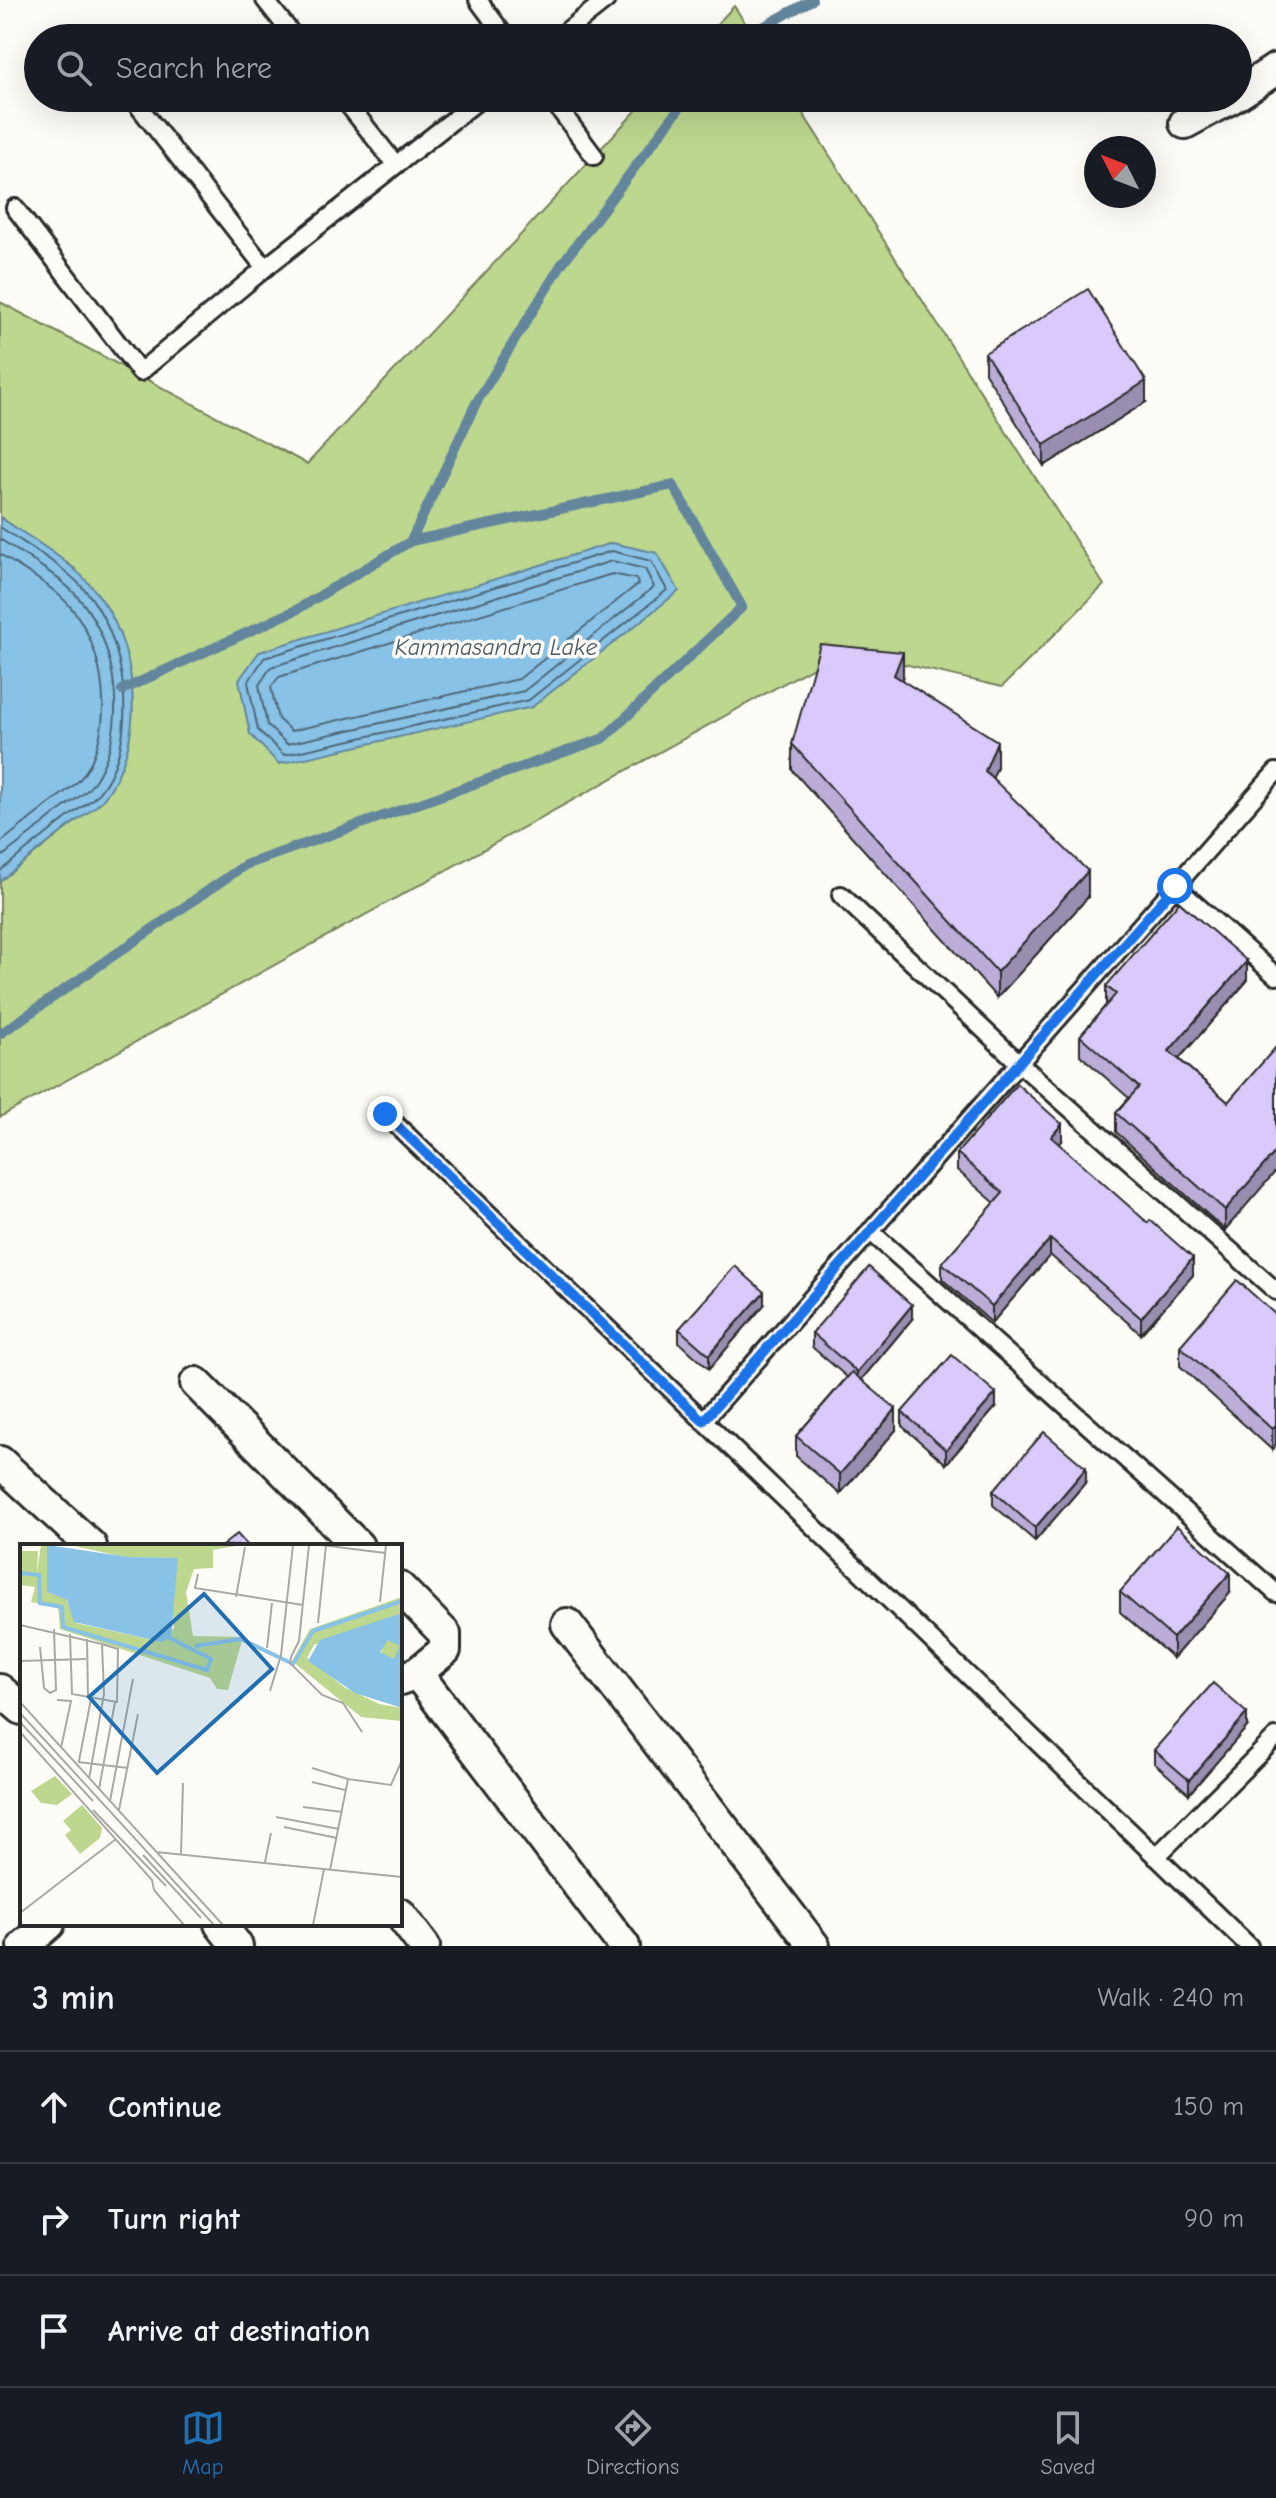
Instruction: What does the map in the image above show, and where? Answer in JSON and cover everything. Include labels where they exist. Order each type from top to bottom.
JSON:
[{"type":"street","points":[[1252,85],[1276,69]]},
{"type":"street","points":[[1185,123],[1205,112]]},
{"type":"street","points":[[196,1383],[356,1544]]},
{"type":"street","points":[[0,1462],[89,1544]]},
{"type":"street","points":[[402,1590],[445,1634],[445,1650],[409,1676],[624,1946]]},
{"type":"street","points":[[567,1624],[814,1946]]},
{"type":"street","points":[[0,1690],[20,1707]]},
{"type":"street","points":[[402,1917],[424,1946]]},
{"type":"street","points":[[222,1926],[237,1946]]},
{"type":"lane","points":[[265,0],[284,24]]},
{"type":"lane","points":[[478,0],[496,24]]},
{"type":"lane","points":[[576,24],[606,0]]},
{"type":"lane","points":[[143,112],[265,268]]},
{"type":"lane","points":[[354,112],[396,165]]},
{"type":"lane","points":[[15,208],[140,372],[265,268],[463,112]]},
{"type":"lane","points":[[561,112],[594,156]]},
{"type":"lane","points":[[703,1421],[1276,772]]},
{"type":"lane","points":[[1175,886],[1276,976]]},
{"type":"lane","points":[[841,895],[1019,1063],[1276,1291]]},
{"type":"lane","points":[[385,1114],[1249,1946]]},
{"type":"lane","points":[[870,1231],[1276,1593]]},
{"type":"lane","points":[[1156,1857],[1276,1737]]},
{"type":"green space","points":[[734,6],[746,24],[717,24]]},
{"type":"green space","points":[[635,112],[802,112],[1104,585],[1002,687],[844,650],[0,1117],[0,881],[103,800],[115,780],[130,738],[75,569],[0,517],[0,302],[307,464]]},
{"type":"water","points":[[0,517],[60,558],[92,587],[108,609],[120,634],[128,662],[132,719],[128,747],[119,773],[105,797],[0,881]]},
{"type":"water","name":"Kammasandra Lake","points":[[612,543],[657,553],[679,591],[532,707],[279,764],[250,734],[239,680],[259,652]]},
{"type":"building","points":[[1088,289],[1146,381],[1044,445],[985,353]]},
{"type":"building","points":[[820,644],[903,652],[894,675],[997,741],[985,771],[1088,871],[997,972],[792,744]]},
{"type":"building","points":[[1179,902],[1247,961],[1169,1051],[1228,1102],[1276,1047],[1276,1151],[1225,1210],[1116,1113],[1139,1087],[1080,1036],[1116,994],[1106,986]]},
{"type":"building","points":[[1017,1084],[1062,1124],[1051,1137],[1148,1223],[1150,1220],[1193,1258],[1141,1318],[1050,1239],[992,1306],[942,1263],[1003,1193],[957,1153]]},
{"type":"building","points":[[735,1266],[764,1292],[709,1355],[679,1329]]},
{"type":"building","points":[[869,1267],[912,1305],[857,1372],[812,1333]]},
{"type":"building","points":[[1237,1280],[1276,1315],[1276,1425],[1272,1429],[1180,1346]]},
{"type":"building","points":[[952,1355],[996,1393],[946,1450],[902,1412]]},
{"type":"building","points":[[852,1372],[896,1409],[840,1474],[796,1436]]},
{"type":"building","points":[[1044,1432],[1086,1468],[1035,1528],[993,1491]]},
{"type":"building","points":[[1177,1526],[1230,1573],[1173,1638],[1120,1592]]},
{"type":"building","points":[[237,1534],[246,1544],[224,1544]]},
{"type":"building","points":[[1213,1683],[1247,1713],[1189,1780],[1154,1750]]},
{"type":"waterway","points":[[768,24],[812,0]]},
{"type":"waterway","points":[[411,541],[476,403],[561,265],[676,112]]},
{"type":"waterway","points":[[0,1034],[245,865],[604,738],[742,607],[673,485],[411,541],[296,610],[122,690]]},
{"type":"route","points":[[385,1114],[703,1421],[1175,886]]}]
